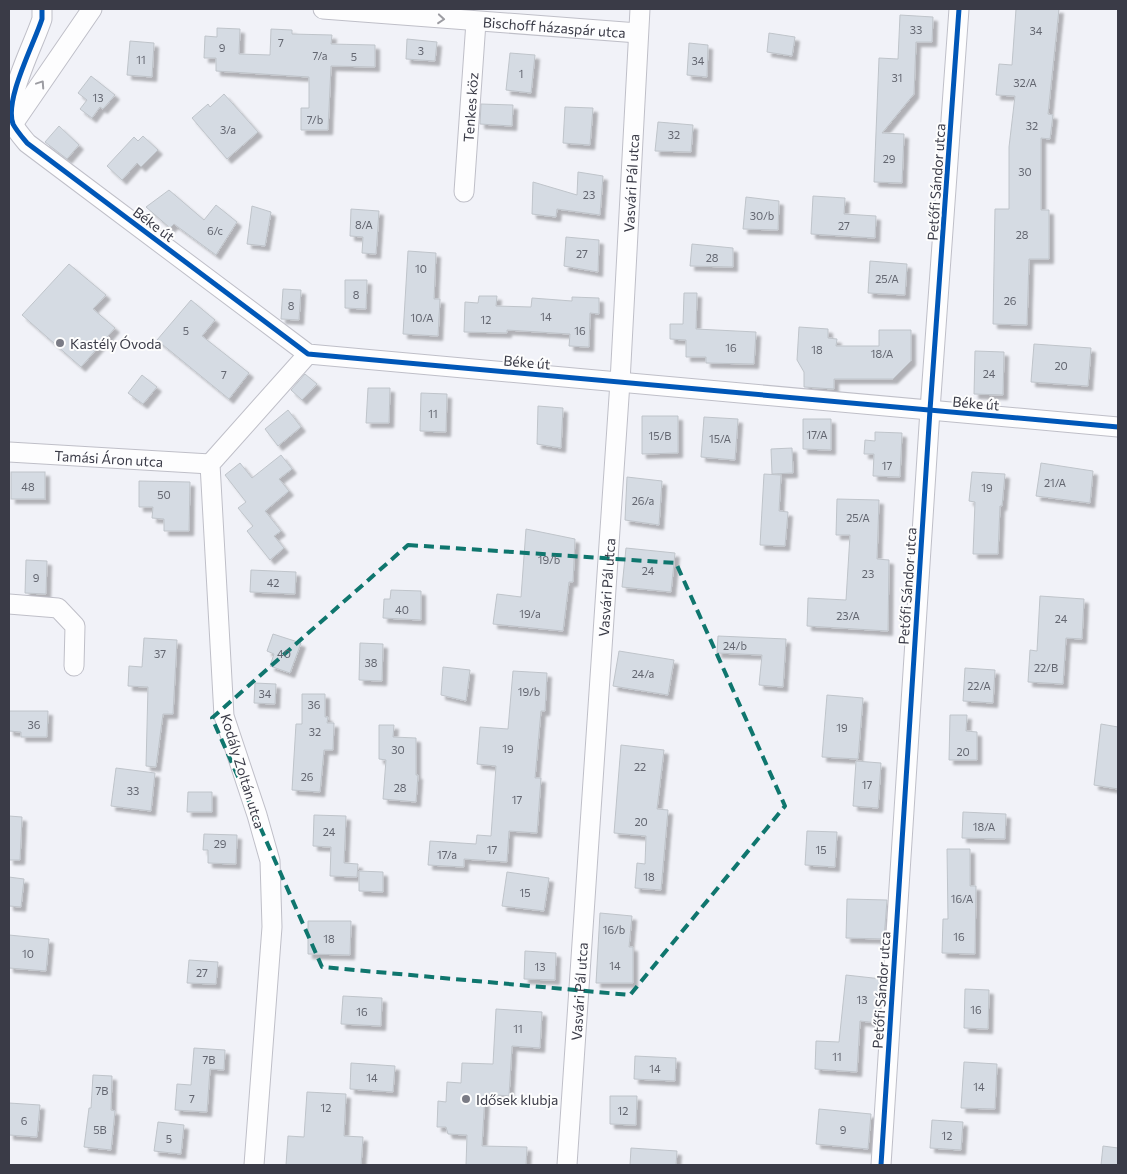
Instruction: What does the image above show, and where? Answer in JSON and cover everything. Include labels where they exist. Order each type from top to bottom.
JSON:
[{"type":"street","points":[[13,124],[11,111],[13,93],[36,40],[42,19],[42,9]]},
{"type":"street","points":[[13,124],[92,9]]},
{"type":"street","name":"Bischoff házaspár utca","points":[[323,9],[638,33]]},
{"type":"street","name":"Vasvári Pál utca","points":[[567,1165],[620,382],[640,9]]},
{"type":"street","name":"Petőfi Sándor utca","points":[[881,1165],[930,410],[959,9]]},
{"type":"street","name":"Tenkes köz","points":[[464,192],[476,22]]},
{"type":"street","name":"Béke út","points":[[13,124],[27,143],[308,354],[1118,427]]},
{"type":"street","points":[[210,464],[308,354]]},
{"type":"street","name":"Tamási Áron utca","points":[[9,452],[210,464]]},
{"type":"street","name":"Kodály Zoltán utca","points":[[210,464],[224,716],[257,815],[270,861],[272,927],[254,1165]]},
{"type":"street","points":[[9,604],[58,608],[75,626],[74,666]]},
{"type":"highlighted area","points":[[408,545],[676,563],[785,806],[630,995],[322,967],[212,718]]},
{"type":"building","points":[[1016,9],[1059,9],[1048,114],[1053,115],[1050,139],[1041,138],[1041,210],[1049,210],[1049,259],[1029,259],[1027,325],[993,324],[995,209],[1009,209],[1009,147],[1015,96],[996,95],[999,64],[1012,65]]},
{"type":"building","points":[[900,15],[933,17],[932,42],[916,42],[914,94],[882,133],[904,134],[902,183],[874,182],[879,58],[898,59]]},
{"type":"building","points":[[217,28],[240,29],[239,54],[270,55],[271,29],[292,30],[292,34],[332,35],[331,44],[375,45],[375,67],[331,66],[328,130],[301,130],[301,108],[309,108],[309,77],[216,71],[216,58],[204,58],[205,36],[217,37]]},
{"type":"building","points":[[769,33],[795,37],[792,56],[767,52]]},
{"type":"building","points":[[407,39],[437,42],[435,61],[406,59]]},
{"type":"building","points":[[130,41],[154,43],[152,77],[127,75]]},
{"type":"building","points":[[689,43],[708,45],[707,77],[687,75]]},
{"type":"building","points":[[510,53],[535,55],[531,93],[506,90]]},
{"type":"building","points":[[91,76],[115,95],[103,109],[100,107],[92,118],[80,109],[87,100],[78,93]]},
{"type":"building","points":[[224,94],[258,132],[227,159],[192,118],[208,104],[210,107]]},
{"type":"building","points":[[481,104],[513,105],[512,126],[480,124]]},
{"type":"building","points":[[565,107],[593,108],[590,145],[563,143]]},
{"type":"building","points":[[658,122],[693,125],[691,152],[655,151]]},
{"type":"building","points":[[59,126],[79,145],[67,159],[45,142]]},
{"type":"building","points":[[143,136],[158,150],[141,167],[137,163],[122,180],[107,166],[134,137],[138,141]]},
{"type":"building","points":[[578,172],[603,176],[600,215],[557,209],[556,217],[532,214],[533,182],[577,195]]},
{"type":"building","points":[[169,190],[204,220],[216,205],[237,222],[216,255],[174,224],[170,228],[146,207]]},
{"type":"building","points":[[813,196],[845,198],[844,214],[876,216],[875,238],[811,234]]},
{"type":"building","points":[[746,197],[779,201],[778,230],[743,229]]},
{"type":"building","points":[[252,206],[271,212],[265,246],[247,244]]},
{"type":"building","points":[[351,209],[379,211],[376,254],[362,253],[363,237],[350,236]]},
{"type":"building","points":[[566,237],[599,240],[598,272],[564,266]]},
{"type":"building","points":[[692,244],[733,248],[733,267],[690,266]]},
{"type":"building","points":[[408,251],[436,253],[434,299],[440,299],[438,336],[403,334]]},
{"type":"building","points":[[870,261],[907,264],[905,295],[868,293]]},
{"type":"building","points":[[69,264],[106,295],[93,309],[115,328],[81,367],[22,315]]},
{"type":"building","points":[[345,280],[367,280],[366,309],[345,308]]},
{"type":"building","points":[[283,289],[301,290],[299,320],[281,319]]},
{"type":"building","points":[[684,293],[697,293],[696,329],[756,332],[754,364],[706,363],[706,357],[686,357],[686,340],[670,339],[670,324],[683,324]]},
{"type":"building","points":[[479,296],[497,296],[496,306],[531,307],[532,298],[572,301],[572,297],[599,298],[599,314],[590,313],[589,347],[569,346],[570,334],[507,330],[507,333],[464,332],[465,302],[478,303]]},
{"type":"building","points":[[191,300],[215,320],[202,336],[249,373],[229,399],[157,340]]},
{"type":"building","points":[[799,327],[828,329],[828,338],[837,339],[836,346],[879,346],[879,330],[911,330],[911,361],[893,379],[834,379],[834,389],[804,387],[804,372],[797,360]]},
{"type":"building","points":[[1034,344],[1091,348],[1088,386],[1031,382]]},
{"type":"building","points":[[975,351],[1004,352],[1003,395],[974,394]]},
{"type":"building","points":[[305,374],[317,384],[302,400],[291,390]]},
{"type":"building","points":[[142,375],[157,387],[143,404],[128,393]]},
{"type":"building","points":[[368,388],[390,388],[389,423],[366,423]]},
{"type":"building","points":[[421,393],[447,394],[446,432],[420,431]]},
{"type":"building","points":[[538,406],[563,408],[561,448],[537,444]]},
{"type":"building","points":[[288,410],[301,427],[278,446],[265,429]]},
{"type":"building","points":[[642,416],[678,416],[678,453],[642,454]]},
{"type":"building","points":[[704,417],[738,419],[735,460],[701,457]]},
{"type":"building","points":[[803,419],[831,419],[831,450],[803,449]]},
{"type":"building","points":[[875,432],[902,433],[900,477],[873,476],[874,454],[864,454],[865,440],[875,441]]},
{"type":"building","points":[[792,448],[793,473],[772,474],[771,449]]},
{"type":"building","points":[[281,455],[292,469],[279,479],[289,491],[265,511],[281,531],[274,536],[284,548],[270,560],[247,531],[253,526],[238,508],[246,502],[225,475],[240,463],[252,478]]},
{"type":"building","points":[[1041,463],[1093,471],[1090,503],[1036,496]]},
{"type":"building","points":[[11,472],[45,472],[45,499],[11,499]]},
{"type":"building","points":[[972,472],[1005,474],[1002,506],[1000,506],[998,554],[973,554],[975,502],[969,501]]},
{"type":"building","points":[[764,474],[781,475],[779,511],[788,512],[785,546],[760,545]]},
{"type":"building","points":[[627,477],[662,481],[659,525],[625,520]]},
{"type":"building","points":[[139,481],[190,482],[189,531],[164,531],[164,519],[152,518],[153,507],[139,507]]},
{"type":"building","points":[[837,499],[879,500],[877,559],[889,560],[888,631],[807,626],[808,598],[846,600],[850,535],[836,535]]},
{"type":"building","points":[[526,529],[575,539],[573,582],[569,582],[563,631],[493,624],[497,594],[521,597]]},
{"type":"building","points":[[626,548],[675,553],[671,592],[622,587]]},
{"type":"building","points":[[26,560],[47,561],[46,594],[25,593]]},
{"type":"building","points":[[251,570],[296,572],[295,594],[250,592]]},
{"type":"building","points":[[391,590],[421,591],[421,620],[383,618],[384,599],[390,599]]},
{"type":"building","points":[[1040,596],[1084,599],[1082,639],[1066,638],[1063,684],[1028,682],[1030,650],[1037,651]]},
{"type":"building","points":[[273,634],[301,643],[290,673],[270,666],[274,654],[267,651]]},
{"type":"building","points":[[718,636],[786,639],[783,687],[759,685],[762,655],[717,653]]},
{"type":"building","points":[[144,638],[177,640],[173,714],[163,714],[156,767],[146,766],[148,687],[128,686],[129,666],[142,667]]},
{"type":"building","points":[[360,643],[383,644],[382,681],[359,680]]},
{"type":"building","points":[[619,651],[674,660],[668,695],[613,686]]},
{"type":"building","points":[[443,667],[470,670],[466,701],[441,695]]},
{"type":"building","points":[[965,668],[995,670],[993,703],[963,701]]},
{"type":"building","points":[[513,671],[547,673],[545,711],[541,711],[535,778],[541,778],[537,833],[509,831],[507,862],[464,859],[464,867],[428,865],[430,841],[476,844],[477,835],[491,836],[496,766],[477,764],[480,727],[508,729]]},
{"type":"building","points":[[255,683],[276,684],[275,704],[254,703]]},
{"type":"building","points":[[302,694],[325,694],[325,717],[328,717],[327,723],[334,723],[333,750],[324,750],[320,792],[292,790],[296,724],[302,724]]},
{"type":"building","points":[[827,695],[863,698],[858,759],[822,757]]},
{"type":"building","points":[[9,711],[48,711],[47,737],[21,737],[21,732],[9,731]]},
{"type":"building","points":[[950,715],[967,715],[966,731],[977,732],[977,760],[949,760]]},
{"type":"building","points":[[1101,724],[1118,727],[1118,789],[1094,785]]},
{"type":"building","points":[[379,725],[394,725],[393,737],[416,738],[416,775],[418,775],[416,802],[383,799],[386,760],[379,759]]},
{"type":"building","points":[[621,745],[664,750],[657,809],[668,810],[661,890],[635,888],[637,863],[645,864],[646,836],[614,833]]},
{"type":"building","points":[[856,761],[881,763],[878,808],[853,806]]},
{"type":"building","points":[[116,768],[155,773],[151,811],[111,806]]},
{"type":"building","points":[[188,792],[212,792],[212,812],[187,812]]},
{"type":"building","points":[[963,812],[1006,814],[1005,839],[962,838]]},
{"type":"building","points":[[314,815],[346,816],[344,863],[358,864],[357,877],[330,876],[331,847],[313,846]]},
{"type":"building","points":[[9,816],[22,817],[20,860],[9,860]]},
{"type":"building","points":[[807,831],[837,832],[835,867],[805,865]]},
{"type":"building","points":[[204,834],[237,835],[236,864],[208,863],[208,850],[203,850]]},
{"type":"building","points":[[947,849],[970,849],[970,886],[976,886],[975,954],[942,953],[943,919],[948,919]]},
{"type":"building","points":[[359,871],[383,872],[383,892],[359,891]]},
{"type":"building","points":[[507,872],[549,878],[544,911],[502,906]]},
{"type":"building","points":[[9,877],[24,879],[21,907],[9,906]]},
{"type":"building","points":[[847,899],[887,900],[884,939],[846,938]]},
{"type":"building","points":[[600,913],[632,916],[629,947],[633,947],[633,983],[596,983]]},
{"type":"building","points":[[308,921],[351,921],[350,955],[308,954]]},
{"type":"building","points":[[9,935],[49,939],[46,971],[9,968]]},
{"type":"building","points":[[525,951],[556,953],[555,980],[524,979]]},
{"type":"building","points":[[189,960],[218,962],[216,984],[187,983]]},
{"type":"building","points":[[846,975],[882,979],[878,1023],[860,1021],[857,1072],[815,1069],[816,1041],[839,1042]]},
{"type":"building","points":[[965,989],[989,990],[988,1029],[964,1028]]},
{"type":"building","points":[[343,996],[382,998],[381,1026],[341,1024]]},
{"type":"building","points":[[496,1009],[542,1012],[540,1048],[512,1046],[509,1096],[485,1094],[482,1146],[527,1147],[526,1165],[466,1165],[467,1135],[448,1134],[446,1127],[437,1127],[438,1101],[446,1102],[447,1082],[461,1083],[462,1063],[493,1064]]},
{"type":"building","points":[[194,1048],[225,1050],[224,1070],[210,1069],[207,1112],[175,1110],[177,1084],[191,1085]]},
{"type":"building","points":[[635,1056],[676,1058],[675,1081],[634,1079]]},
{"type":"building","points":[[964,1062],[997,1064],[995,1109],[961,1108]]},
{"type":"building","points":[[351,1063],[395,1066],[393,1092],[350,1089]]},
{"type":"building","points":[[93,1075],[112,1076],[111,1110],[115,1111],[111,1150],[84,1147],[89,1108],[91,1108]]},
{"type":"building","points":[[307,1092],[346,1094],[344,1136],[363,1137],[361,1165],[286,1165],[288,1136],[304,1137]]},
{"type":"building","points":[[610,1096],[637,1096],[636,1125],[610,1124]]},
{"type":"building","points":[[9,1103],[40,1105],[37,1137],[9,1135]]},
{"type":"building","points":[[819,1109],[871,1114],[868,1149],[816,1144]]},
{"type":"building","points":[[932,1120],[963,1122],[961,1150],[930,1148]]},
{"type":"building","points":[[158,1122],[184,1125],[181,1154],[154,1151]]},
{"type":"building","points":[[1103,1146],[1118,1148],[1118,1165],[1101,1165]]},
{"type":"building","points":[[631,1148],[677,1151],[676,1165],[630,1165]]},
{"type":"cycle path","points":[[42,9],[42,19],[21,72],[13,101],[11,114],[13,124],[19,134],[27,143],[308,354],[1118,427]]},
{"type":"cycle path","points":[[881,1165],[930,410],[959,9]]},
{"type":"place","name":"Kastély Óvoda","points":[[60,343]]},
{"type":"place","name":"Idősek klubja","points":[[466,1099]]}]
